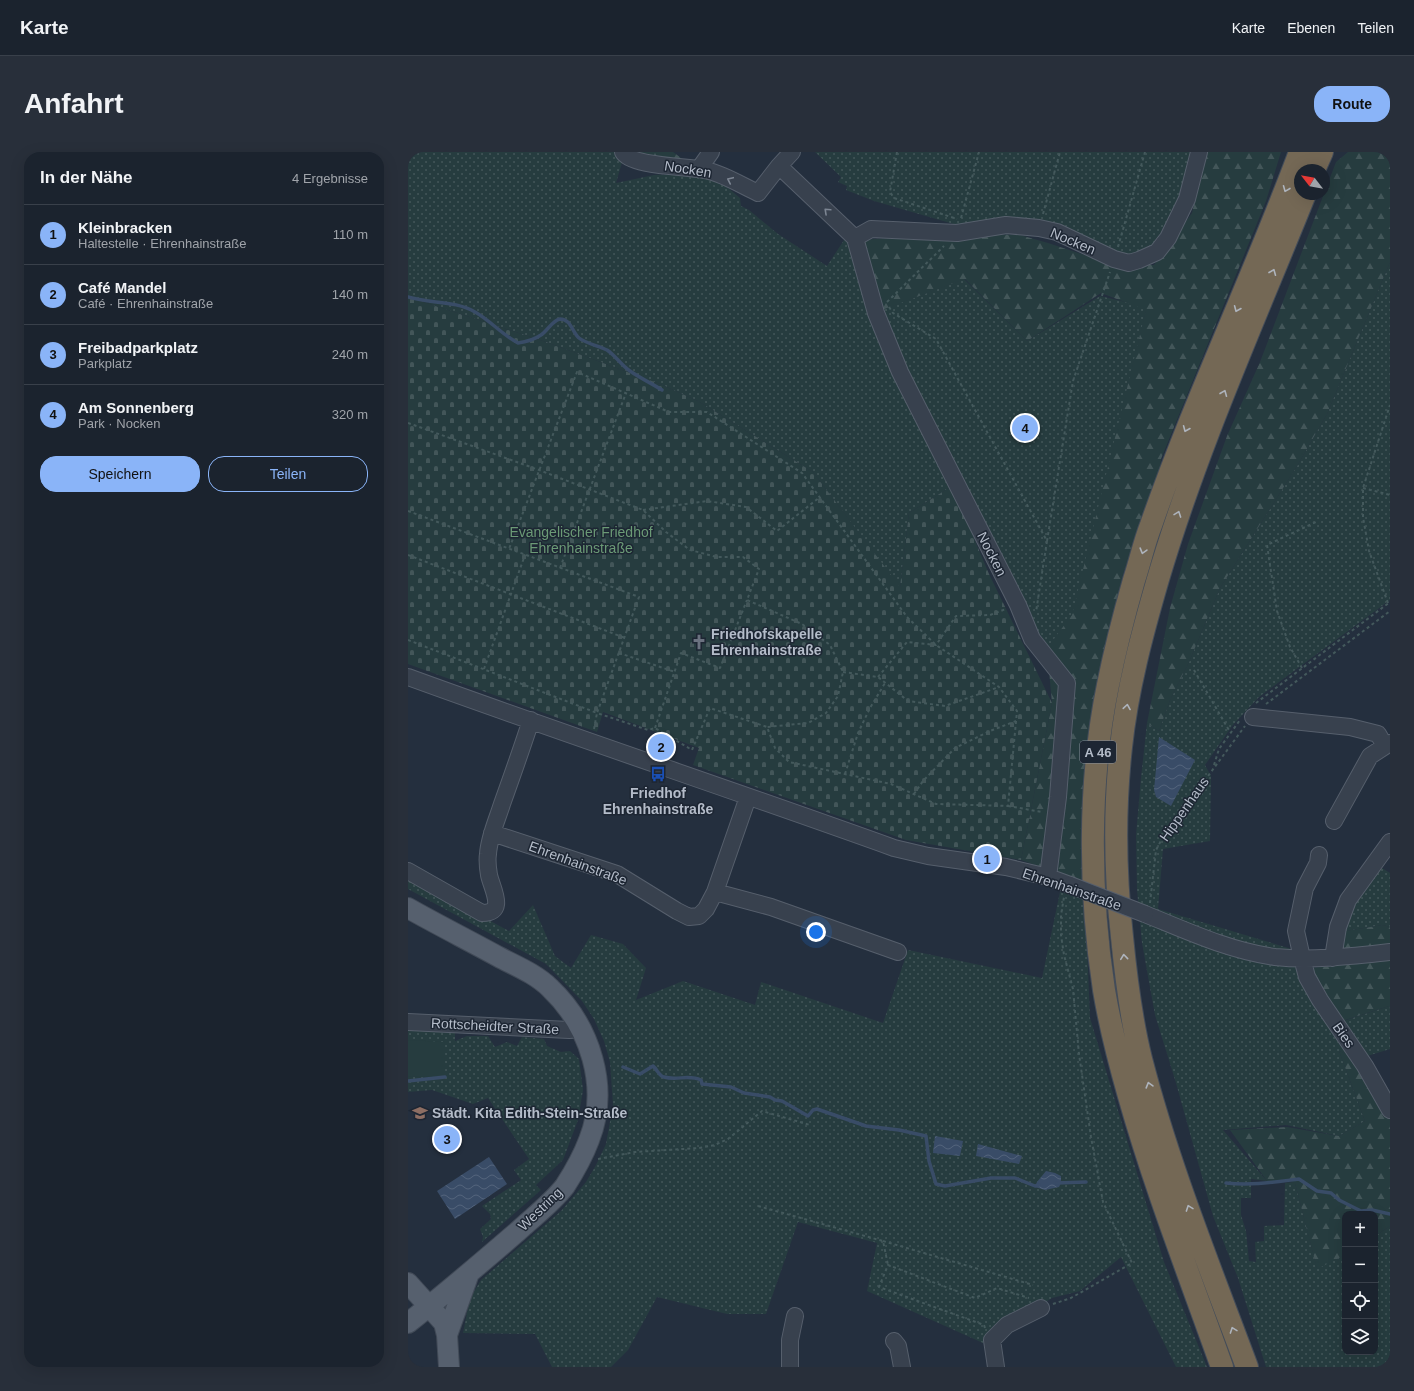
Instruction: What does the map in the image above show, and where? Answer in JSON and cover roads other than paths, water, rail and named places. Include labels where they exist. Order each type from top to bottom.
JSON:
[{"type":"highway","name":"A 46","points":[[1222,1367],[1145,1152],[1119,1061],[1104,991],[1096,920],[1093,862],[1094,795],[1107,687],[1125,614],[1149,528],[1183,437],[1300,152]]},
{"type":"highway","points":[[1317,164],[1322,152]]},
{"type":"highway","name":"A 46","points":[[1247,1367],[1164,1137],[1141,1057],[1127,989],[1120,916],[1115,860],[1117,796],[1121,746],[1130,689],[1145,623],[1172,532],[1204,444],[1303,200]]},
{"type":"main road","name":"Westring","points":[[408,908],[529,973],[549,987],[570,1010],[582,1029],[593,1061],[597,1082],[593,1129],[579,1163],[564,1187],[554,1198],[468,1274],[408,1324]]},
{"type":"main road","points":[[447,1335],[468,1274]]},
{"type":"main road","points":[[408,1283],[444,1322],[447,1335],[449,1367]]},
{"type":"street","name":"Nocken","points":[[622,152],[624,155],[639,162],[711,171],[758,193],[779,166]]},
{"type":"street","points":[[699,169],[711,152]]},
{"type":"street","points":[[792,152],[779,166],[855,238]]},
{"type":"street","name":"Nocken","points":[[1048,878],[1056,814],[1067,683],[1032,639],[1018,605],[900,372],[876,313],[855,238],[871,230],[957,233],[1006,225],[1039,228],[1057,232],[1114,260],[1129,263],[1157,252],[1168,238],[1187,199],[1199,152]]},
{"type":"street","name":"Ehrenhainstraße","points":[[408,677],[532,720],[591,743],[894,848],[928,856],[1006,867],[1048,878],[1068,884],[1242,950],[1275,956],[1302,958],[1333,958],[1390,952]]},
{"type":"street","points":[[1251,712],[1350,727],[1378,734],[1388,745],[1370,756],[1334,821]]},
{"type":"street","points":[[408,871],[482,913],[489,913],[494,910],[497,901],[489,874],[488,854],[491,837],[532,720]]},
{"type":"street","name":"Ehrenhainstraße","points":[[491,837],[617,874],[677,911],[689,917],[699,916],[706,909],[715,892],[748,797]]},
{"type":"street","points":[[1333,958],[1338,927],[1348,900],[1390,842]]},
{"type":"street","points":[[1302,958],[1296,931],[1306,888],[1318,863],[1319,856]]},
{"type":"street","points":[[715,892],[771,907],[898,952]]},
{"type":"street","name":"Bies","points":[[1302,958],[1307,978],[1320,1000],[1365,1066],[1390,1110]]},
{"type":"street","name":"Rottscheidter Straße","points":[[408,1022],[569,1030],[582,1029]]},
{"type":"street","points":[[996,1367],[992,1340],[1007,1326],[1041,1308]]},
{"type":"street","points":[[790,1367],[790,1340],[795,1316]]},
{"type":"street","points":[[894,1341],[898,1346],[902,1367]]},
{"type":"water","points":[[1159,737],[1195,760],[1171,806],[1156,797],[1154,790]]},
{"type":"water","points":[[935,1136],[963,1141],[960,1156],[933,1153]]},
{"type":"water","points":[[978,1144],[1022,1156],[1019,1164],[976,1156]]},
{"type":"water","points":[[489,1157],[507,1184],[455,1219],[437,1191]]},
{"type":"water","points":[[1046,1171],[1061,1176],[1061,1183],[1059,1187],[1045,1190],[1035,1187]]},
{"type":"waterway","points":[[408,297],[467,308],[481,316],[506,336],[518,343],[536,338],[557,320],[560,319],[567,321],[579,338],[607,350],[630,371],[662,390]]},
{"type":"waterway","points":[[623,1067],[640,1074],[653,1066],[664,1077],[696,1078],[701,1080],[702,1084],[731,1087],[744,1093],[770,1097],[775,1100],[782,1101],[808,1116],[813,1110],[817,1109],[866,1126],[899,1130],[926,1136],[929,1161],[936,1184],[945,1186],[991,1178],[1015,1178],[1035,1186],[1039,1185]]},
{"type":"waterway","points":[[408,1081],[445,1077]]},
{"type":"waterway","points":[[1226,1183],[1254,1184],[1299,1179],[1317,1191],[1331,1193],[1339,1200],[1361,1211],[1372,1210],[1390,1214]]},
{"type":"waterway","points":[[1057,1183],[1086,1182]]},
{"type":"place","name":"Am Sonnenberg","points":[[1025,428]]},
{"type":"place","name":"Friedhofskapelle Ehrenhainstraße","points":[[699,642]]},
{"type":"place","name":"Café Mandel","points":[[661,747]]},
{"type":"place","name":"Friedhof Ehrenhainstraße","points":[[658,774]]},
{"type":"place","name":"Kleinbracken","points":[[987,859]]},
{"type":"place","name":"Städt. Kita Edith-Stein-Straße","points":[[420,1113]]},
{"type":"place","name":"Freibadparkplatz","points":[[447,1139]]},
{"type":"park label","name":"Evangelischer Friedhof Ehrenhainstraße","points":[[581,540]]}]
